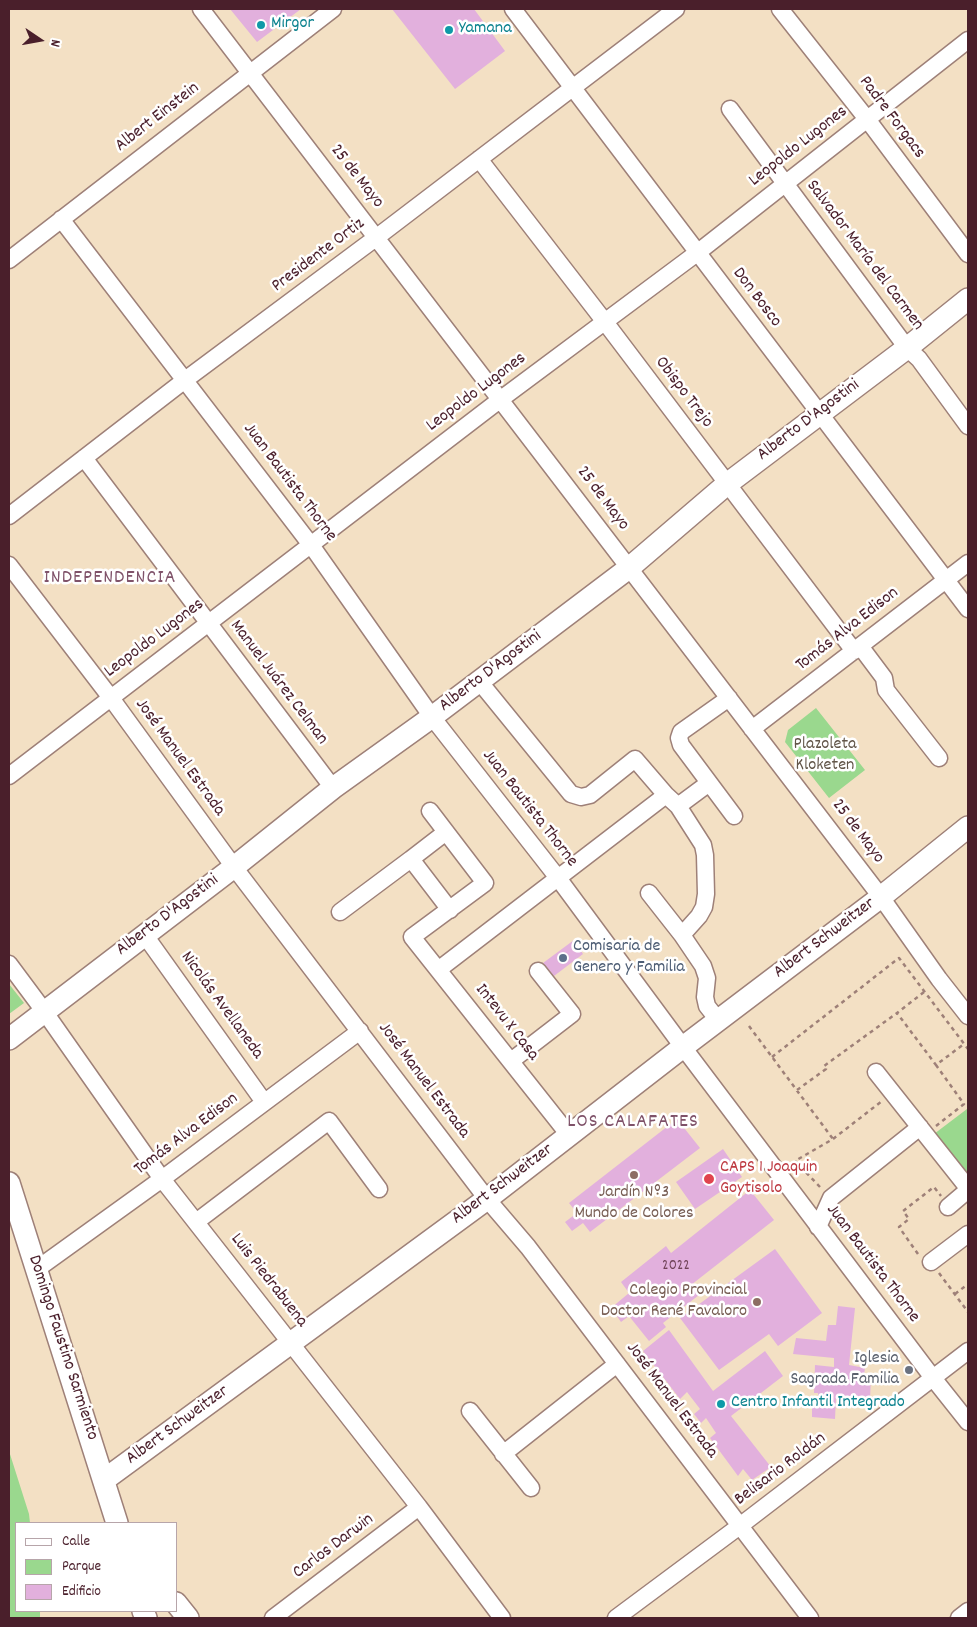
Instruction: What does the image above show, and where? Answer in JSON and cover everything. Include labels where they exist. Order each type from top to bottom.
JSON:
[{"type":"main road","name":"Alberto D'Agostini","points":[[9,1039],[234,867],[333,788],[480,681],[629,568],[727,484],[907,348],[968,299]]},
{"type":"main road","name":"Albert Schweitzer","points":[[104,1480],[487,1199],[718,1020],[882,897],[968,827]]},
{"type":"main road","name":"Domingo Faustino Sarmiento","points":[[9,1182],[117,1520]]},
{"type":"main road","points":[[178,1606],[188,1618]]},
{"type":"street","name":"25 de Mayo","points":[[201,9],[882,897],[939,979],[968,1016]]},
{"type":"street","name":"Albert Einstein","points":[[9,260],[333,9]]},
{"type":"street","name":"Don Bosco","points":[[513,9],[968,610]]},
{"type":"street","name":"Presidente Ortiz","points":[[9,516],[185,380],[572,88],[656,15],[676,9]]},
{"type":"street","name":"Padre Forgacs","points":[[780,9],[867,119],[968,254]]},
{"type":"street","name":"Leopoldo Lugones","points":[[9,776],[311,544],[696,253],[968,40]]},
{"type":"street","name":"Salvador María del Carmen","points":[[730,109],[907,348],[919,359],[968,426]]},
{"type":"street","name":"Obispo Trejo","points":[[479,159],[727,484],[857,649],[884,678],[886,690],[940,758]]},
{"type":"street","name":"Juan Bautista Thorne","points":[[61,219],[311,544],[432,716],[558,878],[683,1047],[968,1422]]},
{"type":"street","name":"Manuel Juárez Celman","points":[[84,458],[333,788]]},
{"type":"street","name":"Tomás Alva Edison","points":[[752,728],[968,563]]},
{"type":"street","name":"José Manuel Estrada","points":[[9,565],[111,698],[234,867],[487,1199],[528,1247],[810,1618]]},
{"type":"street","points":[[480,681],[571,794],[581,797],[590,795],[635,759],[672,800],[703,845],[705,855],[706,894],[704,908],[682,935]]},
{"type":"street","points":[[729,698],[681,732],[679,738],[681,745],[734,816]]},
{"type":"street","points":[[438,970],[558,878],[672,800],[709,783]]},
{"type":"street","points":[[411,859],[450,910],[485,883],[430,811]]},
{"type":"street","points":[[340,912],[446,832]]},
{"type":"street","points":[[649,893],[682,935],[703,966],[707,978],[705,997],[707,1006],[718,1020]]},
{"type":"street","name":"Intevu X Casa","points":[[450,910],[412,937],[569,1135]]},
{"type":"street","name":"Nicolás Avellaneda","points":[[144,934],[264,1102]]},
{"type":"street","name":"Luis Piedrabuena","points":[[9,964],[162,1179],[419,1507],[502,1618]]},
{"type":"street","points":[[511,1061],[572,1014],[538,971]]},
{"type":"street","name":"Tomás Alva Edison","points":[[37,1269],[162,1179],[360,1031]]},
{"type":"street","points":[[876,1072],[968,1189],[948,1207]]},
{"type":"street","points":[[196,1222],[328,1121],[379,1189]]},
{"type":"street","points":[[818,1226],[831,1198],[923,1131]]},
{"type":"street","points":[[931,1262],[968,1234]]},
{"type":"street","name":"Belisario Roldán","points":[[616,1618],[968,1351]]},
{"type":"street","points":[[503,1454],[617,1364]]},
{"type":"street","points":[[470,1410],[531,1488]]},
{"type":"street","name":"Carlos Darwin","points":[[272,1618],[419,1507]]},
{"type":"path","points":[[772,1058],[899,958],[968,1049]]},
{"type":"path","points":[[797,1090],[826,1069],[824,1066],[924,992]]},
{"type":"path","points":[[897,1012],[964,1104],[923,1131]]},
{"type":"path","points":[[749,1026],[833,1139]]},
{"type":"path","points":[[936,1065],[964,1044]]},
{"type":"path","points":[[831,1198],[795,1161],[833,1139],[893,1093]]},
{"type":"path","points":[[955,1294],[968,1284]]},
{"type":"green space","name":"Plazoleta Kloketen","points":[[816,708],[865,770],[829,798],[785,742],[788,730]]},
{"type":"green space","points":[[9,984],[24,1003],[9,1014]]},
{"type":"green space","points":[[967,1109],[968,1111],[968,1176],[934,1134]]},
{"type":"green space","points":[[9,1451],[30,1522],[15,1522],[15,1612],[40,1612],[40,1618],[9,1618]]},
{"type":"building","name":"Mirgor","points":[[230,9],[301,9],[257,42]]},
{"type":"building","name":"Yamana","points":[[392,9],[474,9],[505,51],[455,89]]},
{"type":"building","name":"Comisaria de Genero y Familia","points":[[574,940],[583,954],[554,976],[543,963]]},
{"type":"building","name":"Jardín Nº3 Mundo de Colores","points":[[677,1119],[700,1148],[590,1232],[583,1223],[572,1231],[565,1222],[577,1213],[569,1203]]},
{"type":"building","name":"CAPS 1 Joaquin Goytisolo","points":[[723,1149],[742,1177],[695,1209],[676,1182]]},
{"type":"building","points":[[750,1190],[774,1220],[691,1285],[699,1295],[663,1323],[666,1327],[649,1341],[629,1316],[621,1322],[611,1308],[629,1293],[621,1282],[666,1246],[671,1253]]},
{"type":"building","name":"Colegio Provincial Doctor René Favaloro","points":[[775,1249],[822,1313],[778,1346],[769,1334],[719,1370],[680,1318]]},
{"type":"building","points":[[838,1306],[855,1308],[849,1365],[865,1368],[864,1375],[871,1376],[870,1400],[836,1398],[835,1419],[812,1417],[812,1397],[818,1398],[818,1393],[814,1393],[815,1365],[834,1367],[834,1358],[793,1354],[796,1338],[826,1341],[828,1325],[836,1325]]},
{"type":"building","name":"Centro Infantil Integrado","points":[[669,1330],[713,1391],[765,1351],[783,1376],[731,1416],[771,1467],[752,1480],[743,1469],[738,1476],[710,1438],[716,1433],[706,1418],[701,1423],[694,1414],[700,1409],[687,1392],[680,1399],[643,1351]]},
{"type":"place","name":"Mirgor","points":[[261,25]]},
{"type":"place","name":"Yamana","points":[[449,30]]},
{"type":"place","name":"Comisaria de Genero y Familia","points":[[563,958]]},
{"type":"place","name":"Jardín Nº3 Mundo de Colores","points":[[634,1175]]},
{"type":"place","name":"CAPS 1 Joaquin Goytisolo","points":[[709,1179]]},
{"type":"place","name":"Colegio Provincial Doctor René Favaloro","points":[[757,1302]]},
{"type":"place","name":"Iglesia Sagrada Familia","points":[[909,1370]]},
{"type":"place","name":"Centro Infantil Integrado","points":[[721,1404]]},
{"type":"district","name":"INDEPENDENCIA","points":[[110,579]]},
{"type":"district","name":"LOS CALAFATES","points":[[633,1123]]}]
